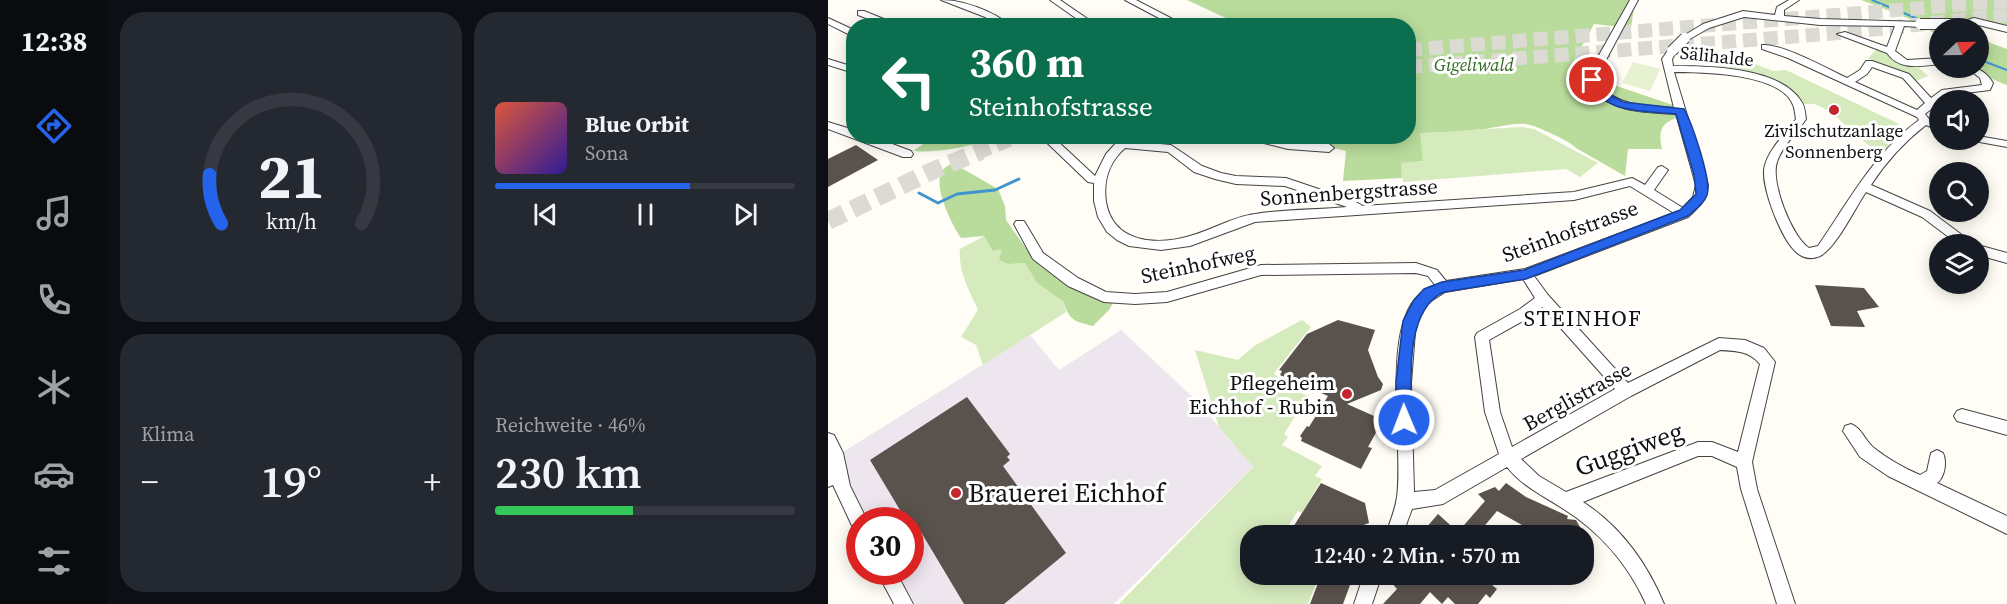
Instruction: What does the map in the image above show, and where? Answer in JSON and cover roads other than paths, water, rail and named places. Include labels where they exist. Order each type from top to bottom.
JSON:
[{"type":"street","points":[[945,0],[993,18]]},
{"type":"street","points":[[1054,0],[1082,18]]},
{"type":"street","points":[[1129,0],[1166,18]]},
{"type":"street","points":[[1779,18],[1780,9],[1795,0]]},
{"type":"street","points":[[1631,4],[1594,73],[1594,86],[1604,96],[1620,105],[1681,111]]},
{"type":"street","points":[[861,12],[876,18]]},
{"type":"street","points":[[1684,213],[1698,201],[1702,194],[1702,185],[1667,59],[1685,38],[1700,28],[1735,15],[1900,25],[1960,24],[1974,21],[2007,29]]},
{"type":"street","points":[[828,21],[846,30]]},
{"type":"street","points":[[1890,51],[1900,25]]},
{"type":"street","points":[[1842,34],[1890,51],[1898,59],[1909,63],[1929,62]]},
{"type":"street","points":[[1765,47],[1791,56],[1848,82],[1929,122]]},
{"type":"street","points":[[828,62],[846,68]]},
{"type":"street","points":[[1848,82],[1864,72],[1869,63],[1906,76],[1929,102]]},
{"type":"street","name":"Sälihalde","points":[[1668,69],[1743,74],[1769,82],[1787,93],[1797,103],[1801,115],[1797,126],[1772,161],[1769,171],[1771,187],[1790,235],[1796,245],[1808,253],[1813,254],[1822,249],[1865,187]]},
{"type":"street","points":[[1978,90],[1986,88],[1988,83],[1985,78]]},
{"type":"street","points":[[1929,105],[1922,118],[1908,132],[1865,187],[1926,214],[1953,234]]},
{"type":"street","points":[[828,125],[846,131]]},
{"type":"street","points":[[1989,140],[2007,144]]},
{"type":"street","points":[[880,144],[907,154]]},
{"type":"street","points":[[1054,144],[1092,178],[1099,180],[1103,166],[1118,144]]},
{"type":"street","points":[[1143,144],[1171,149],[1198,169],[1219,176],[1236,180],[1286,182],[1350,204],[1361,211]]},
{"type":"street","points":[[1278,144],[1329,148]]},
{"type":"street","points":[[1647,191],[1662,170]]},
{"type":"street","name":"Sonnenbergstrasse","points":[[1099,180],[1103,216],[1109,228],[1118,237],[1147,245],[1171,245],[1192,241],[1235,223],[1255,218],[1574,196],[1632,182],[1684,213]]},
{"type":"street","name":"Steinhofstrasse","points":[[1398,525],[1405,501],[1404,382],[1408,332],[1410,321],[1419,304],[1429,293],[1442,287],[1526,274],[1684,213]]},
{"type":"street","name":"Steinhofweg","points":[[1020,224],[1038,256],[1073,282],[1104,297],[1135,299],[1167,297],[1261,270],[1416,268],[1430,270],[1438,276],[1442,287]]},
{"type":"street","points":[[1989,253],[2007,258]]},
{"type":"street","points":[[1526,274],[1543,299],[1626,391]]},
{"type":"street","points":[[1543,299],[1525,313],[1482,337],[1496,429],[1510,458],[1524,476],[1566,500],[1588,516],[1615,541],[1634,563],[1655,604]]},
{"type":"street","name":"Berglistrasse","points":[[1405,501],[1437,498],[1626,391],[1719,344],[1745,346],[1759,351],[1768,362],[1744,462]]},
{"type":"street","points":[[1962,416],[2007,428]]},
{"type":"street","points":[[1851,430],[1866,452],[1894,471],[2007,525]]},
{"type":"street","points":[[828,440],[832,474],[852,507]]},
{"type":"street","name":"Guggiweg","points":[[1566,500],[1698,449],[1712,449],[1744,462]]},
{"type":"street","points":[[1921,483],[1935,475],[1937,458]]},
{"type":"street","points":[[1744,462],[1749,489],[1786,604]]},
{"type":"street","points":[[893,585],[904,604]]},
{"type":"street","points":[[1363,604],[1369,585]]},
{"type":"waterway","points":[[1872,0],[1923,21]]},
{"type":"waterway","points":[[1989,63],[2007,70]]},
{"type":"waterway","points":[[919,193],[938,203],[957,194],[995,190],[1019,179]]},
{"type":"tunnel","points":[[1416,49],[2007,1]]},
{"type":"tunnel","points":[[1416,66],[1851,32],[2007,15]]},
{"type":"tunnel","points":[[977,153],[999,144]]},
{"type":"tunnel","points":[[828,221],[932,171],[981,151]]},
{"type":"place","name":"Zivilschutzanlage Sonnenberg","points":[[1834,110]]},
{"type":"place","name":"Pflegeheim Eichhof - Rubin","points":[[1347,394]]},
{"type":"place","name":"Brauerei Eichhof","points":[[956,493]]},
{"type":"district","name":"STEINHOF","points":[[1583,318]]},
{"type":"park label","name":"Gigeliwald","points":[[1474,64]]}]
